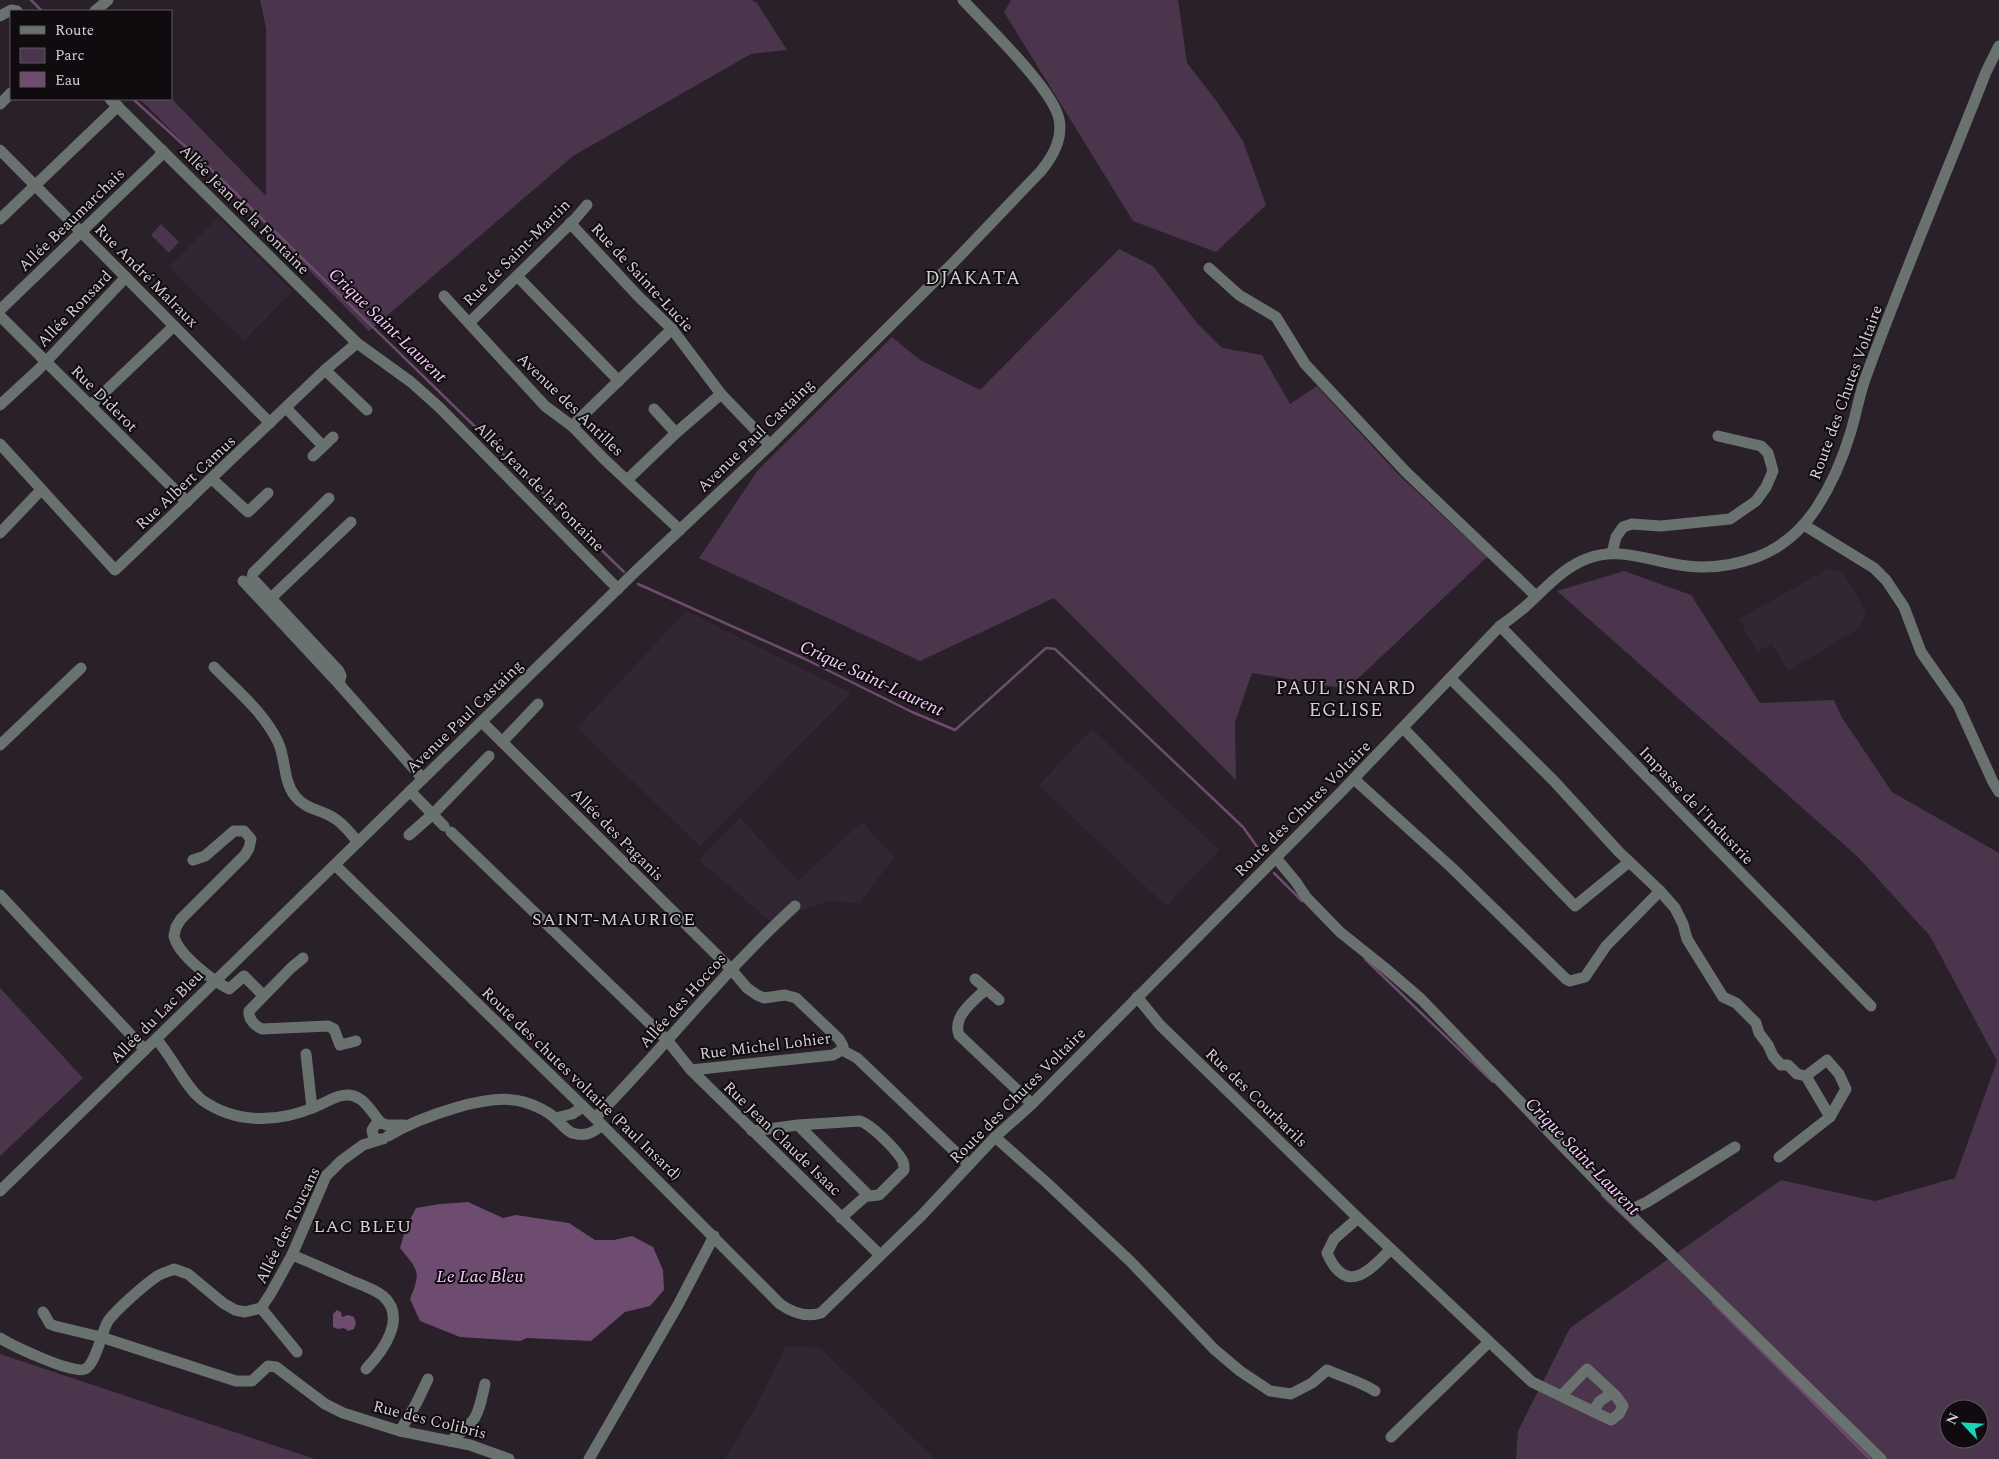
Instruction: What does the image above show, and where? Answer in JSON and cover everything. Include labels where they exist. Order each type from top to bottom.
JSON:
[{"type":"street","points":[[7,0],[17,10]]},
{"type":"street","points":[[96,10],[108,0]]},
{"type":"street","name":"Avenue Paul Castaing","points":[[335,865],[770,445],[1030,184],[1050,160],[1060,139],[1060,120],[1056,109],[1032,75],[963,0]]},
{"type":"street","name":"Route des Chutes Voltaire","points":[[810,1316],[821,1313],[828,1308],[921,1216],[996,1137],[1032,1104],[1354,779],[1500,626],[1527,606],[1573,565],[1588,558],[1612,553],[1687,566],[1732,565],[1768,553],[1786,542],[1804,525],[1827,491],[1840,462],[1867,374],[1986,72],[1999,46]]},
{"type":"street","points":[[0,104],[10,94]]},
{"type":"street","points":[[0,219],[114,102]]},
{"type":"street","name":"Allée Jean de la Fontaine","points":[[114,102],[357,343],[411,382],[439,406],[622,586]]},
{"type":"street","name":"Rue André Malraux","points":[[0,150],[270,424]]},
{"type":"street","name":"Allée Beaumarchais","points":[[0,310],[159,157],[162,150]]},
{"type":"street","name":"Rue de Saint-Martin","points":[[469,323],[586,205]]},
{"type":"street","name":"Rue de Sainte-Lucie","points":[[570,223],[638,296],[672,329],[721,394],[770,445]]},
{"type":"street","points":[[1209,268],[1238,295],[1276,317],[1305,364],[1406,472],[1536,596]]},
{"type":"street","points":[[517,276],[619,380]]},
{"type":"street","name":"Allée Ronsard","points":[[0,405],[46,361],[126,277]]},
{"type":"street","name":"Avenue des Antilles","points":[[444,296],[545,406],[572,426],[680,530]]},
{"type":"street","name":"Rue Diderot","points":[[0,316],[187,502]]},
{"type":"street","points":[[90,406],[174,326]]},
{"type":"street","points":[[572,426],[672,329]]},
{"type":"street","name":"Rue Albert Camus","points":[[41,490],[115,570],[325,370],[357,343]]},
{"type":"street","points":[[325,370],[367,410]]},
{"type":"street","points":[[626,480],[721,394]]},
{"type":"street","points":[[286,408],[323,446]]},
{"type":"street","points":[[654,409],[676,433]]},
{"type":"street","points":[[1612,553],[1616,537],[1623,527],[1632,524],[1661,526],[1730,519],[1756,501],[1766,487],[1773,471],[1768,453],[1761,446],[1718,436]]},
{"type":"street","points":[[313,456],[333,437]]},
{"type":"street","points":[[0,444],[41,490],[0,533]]},
{"type":"street","points":[[212,479],[248,512],[268,493]]},
{"type":"street","points":[[329,498],[253,573],[252,578],[339,671],[341,676],[339,684]]},
{"type":"street","points":[[271,598],[351,522]]},
{"type":"street","points":[[1804,525],[1874,568],[1886,580],[1904,607],[1920,652],[1958,705],[1999,792]]},
{"type":"street","points":[[243,581],[339,684],[423,779]]},
{"type":"street","name":"Impasse de l'Industrie","points":[[1500,626],[1871,1006]]},
{"type":"street","points":[[214,667],[261,716],[272,732],[283,756],[288,786],[295,797],[306,808],[337,819],[358,842]]},
{"type":"street","points":[[0,745],[81,668]]},
{"type":"street","points":[[1450,678],[1554,781],[1629,862],[1675,908],[1687,938],[1723,997],[1736,1003],[1756,1023],[1758,1033],[1781,1065],[1788,1065],[1796,1074],[1806,1076],[1830,1117]]},
{"type":"street","points":[[502,742],[538,704]]},
{"type":"street","name":"Allée des Paganis","points":[[482,722],[731,969],[747,988],[764,998],[788,995],[796,998],[840,1039],[843,1046],[842,1050]]},
{"type":"street","points":[[1403,728],[1575,906],[1629,862]]},
{"type":"street","points":[[409,835],[433,814],[490,756]]},
{"type":"street","points":[[1354,779],[1451,867],[1570,981],[1586,977],[1606,946],[1660,891]]},
{"type":"street","name":"Rue Jean Claude Isaac","points":[[410,791],[666,1040],[691,1070],[880,1255]]},
{"type":"street","points":[[193,860],[205,856],[234,831],[244,831],[251,839],[245,855],[181,919],[174,931],[177,945],[215,981],[229,988],[244,976],[263,995]]},
{"type":"street","points":[[1276,858],[1306,897],[1340,932],[1421,999],[1597,1182],[1628,1210],[1880,1459]]},
{"type":"street","name":"Allée du Lac Bleu","points":[[0,1190],[335,865]]},
{"type":"street","name":"Route des chutes voltaire (Paul Insard)","points":[[335,865],[714,1236],[780,1304],[798,1314],[810,1316]]},
{"type":"street","points":[[0,895],[145,1050]]},
{"type":"street","name":"Allée des Hoccos","points":[[598,1122],[666,1040],[731,969],[795,906]]},
{"type":"street","points":[[303,958],[263,995],[249,1011],[248,1015],[255,1026],[262,1029],[328,1026],[334,1029],[340,1046],[356,1042]]},
{"type":"street","points":[[975,980],[999,1000]]},
{"type":"street","points":[[986,989],[961,1015],[958,1025],[959,1035],[1032,1104]]},
{"type":"street","name":"Rue des Courbarils","points":[[1137,997],[1160,1025],[1358,1218],[1532,1382],[1561,1396],[1593,1411],[1611,1420],[1620,1414],[1623,1406],[1587,1369],[1561,1396]]},
{"type":"street","points":[[156,1039],[169,1052],[192,1090],[200,1098],[218,1109],[249,1119],[279,1118],[312,1108],[339,1096],[350,1095],[360,1099],[371,1112],[380,1130],[406,1125],[479,1101],[508,1099],[524,1102],[554,1118],[563,1127],[578,1135],[590,1134],[598,1122]]},
{"type":"street","points":[[842,1050],[857,1058],[969,1165]]},
{"type":"street","name":"Rue Michel Lohier","points":[[691,1070],[833,1055],[842,1050]]},
{"type":"street","points":[[306,1054],[312,1108]]},
{"type":"street","points":[[1779,1157],[1830,1117],[1846,1089],[1839,1074],[1827,1060],[1806,1076]]},
{"type":"street","points":[[554,1118],[572,1114],[583,1107]]},
{"type":"street","points":[[752,1131],[798,1125],[858,1121],[869,1125],[901,1157],[904,1167],[902,1172],[879,1196],[873,1197],[868,1195],[798,1125]]},
{"type":"street","name":"Allée des Toucans","points":[[0,1338],[30,1354],[81,1371],[90,1365],[105,1327],[114,1314],[157,1276],[174,1270],[188,1274],[223,1303],[235,1310],[245,1312],[260,1308],[271,1293],[292,1255],[326,1176],[341,1161],[380,1130]]},
{"type":"street","points":[[996,1137],[1047,1182],[1131,1262],[1214,1349],[1240,1371],[1270,1391],[1286,1394],[1298,1392],[1327,1370],[1354,1382],[1364,1384],[1375,1391]]},
{"type":"street","points":[[1628,1210],[1647,1202],[1735,1147]]},
{"type":"street","points":[[841,1218],[868,1195]]},
{"type":"street","points":[[1358,1218],[1334,1239],[1327,1253],[1333,1266],[1345,1276],[1360,1276],[1371,1269],[1391,1249]]},
{"type":"street","points":[[588,1459],[678,1305],[714,1236]]},
{"type":"street","points":[[292,1255],[375,1291],[387,1301],[392,1313],[391,1332],[383,1350],[366,1369]]},
{"type":"street","points":[[260,1308],[297,1352]]},
{"type":"street","points":[[43,1312],[50,1324],[101,1337]]},
{"type":"street","name":"Rue des Colibris","points":[[101,1337],[236,1381],[252,1381],[268,1366],[276,1367],[332,1408],[400,1431],[479,1447],[509,1459]]},
{"type":"street","points":[[1391,1437],[1489,1342]]},
{"type":"street","points":[[400,1431],[428,1379]]},
{"type":"street","points":[[450,1441],[472,1424],[476,1418],[485,1384]]},
{"type":"street","points":[[1593,1411],[1600,1401],[1612,1393]]},
{"type":"shaded area","points":[[218,217],[292,291],[244,341],[169,267]]},
{"type":"shaded area","points":[[1828,569],[1843,572],[1866,612],[1860,624],[1861,627],[1788,671],[1772,644],[1757,652],[1739,619]]},
{"type":"shaded area","points":[[686,611],[851,693],[700,846],[577,728]]},
{"type":"shaded area","points":[[1092,729],[1219,850],[1166,906],[1039,785]]},
{"type":"shaded area","points":[[740,818],[798,881],[862,822],[894,857],[860,903],[829,901],[802,910],[779,929],[699,860]]},
{"type":"shaded area","points":[[786,1346],[820,1348],[935,1459],[725,1459],[753,1412]]},
{"type":"green space","points":[[260,0],[752,0],[757,3],[787,50],[751,54],[573,156],[369,331],[141,100],[172,99],[266,196],[266,28]]},
{"type":"green space","points":[[1011,0],[1178,0],[1187,63],[1215,99],[1243,141],[1266,205],[1216,252],[1133,221],[1004,12]]},
{"type":"green space","points":[[161,224],[179,242],[169,253],[151,235]]},
{"type":"green space","points":[[1119,249],[1153,266],[1197,323],[1222,348],[1262,355],[1290,404],[1317,386],[1397,473],[1487,557],[1347,689],[1252,673],[1235,722],[1236,780],[1054,598],[920,661],[699,558],[758,470],[892,337],[920,360],[980,390]]},
{"type":"green space","points":[[1624,571],[1691,595],[1760,703],[1834,700],[1841,716],[1892,792],[1999,853],[1999,1459],[1516,1459],[1518,1431],[1570,1328],[1781,1180],[1875,1201],[1955,1178],[1997,1061],[1930,936],[1858,857],[1557,591]]},
{"type":"green space","points":[[0,988],[83,1078],[0,1156]]},
{"type":"green space","points":[[0,1354],[315,1459],[0,1459]]},
{"type":"water","name":"Le Lac Bleu","points":[[468,1202],[503,1218],[516,1215],[569,1223],[595,1240],[614,1240],[632,1236],[653,1247],[663,1270],[664,1290],[650,1306],[625,1312],[591,1341],[527,1338],[520,1341],[460,1337],[420,1321],[410,1299],[416,1283],[416,1272],[400,1248],[406,1227],[416,1208]]},
{"type":"water","points":[[337,1310],[341,1312],[342,1317],[348,1315],[354,1317],[356,1323],[354,1329],[348,1331],[344,1328],[338,1329],[333,1327],[333,1314]]},
{"type":"waterway","points":[[31,0],[41,10]]},
{"type":"waterway","name":"Crique Saint-Laurent","points":[[134,100],[219,177],[624,572]]},
{"type":"waterway","name":"Crique Saint-Laurent","points":[[638,584],[803,658],[912,712],[955,730],[1046,648],[1055,649],[1243,827],[1263,855]]},
{"type":"waterway","name":"Crique Saint-Laurent","points":[[1274,873],[1302,901]]},
{"type":"waterway","name":"Crique Saint-Laurent","points":[[1365,959],[1493,1082]]},
{"type":"waterway","name":"Crique Saint-Laurent","points":[[1602,1195],[1649,1240]]},
{"type":"waterway","name":"Crique Saint-Laurent","points":[[1713,1303],[1870,1459]]},
{"type":"district","name":"DJAKATA","points":[[973,277]]},
{"type":"district","name":"PAUL ISNARD EGLISE","points":[[1346,698]]},
{"type":"district","name":"SAINT-MAURICE","points":[[614,919]]},
{"type":"district","name":"LAC BLEU","points":[[363,1226]]}]
